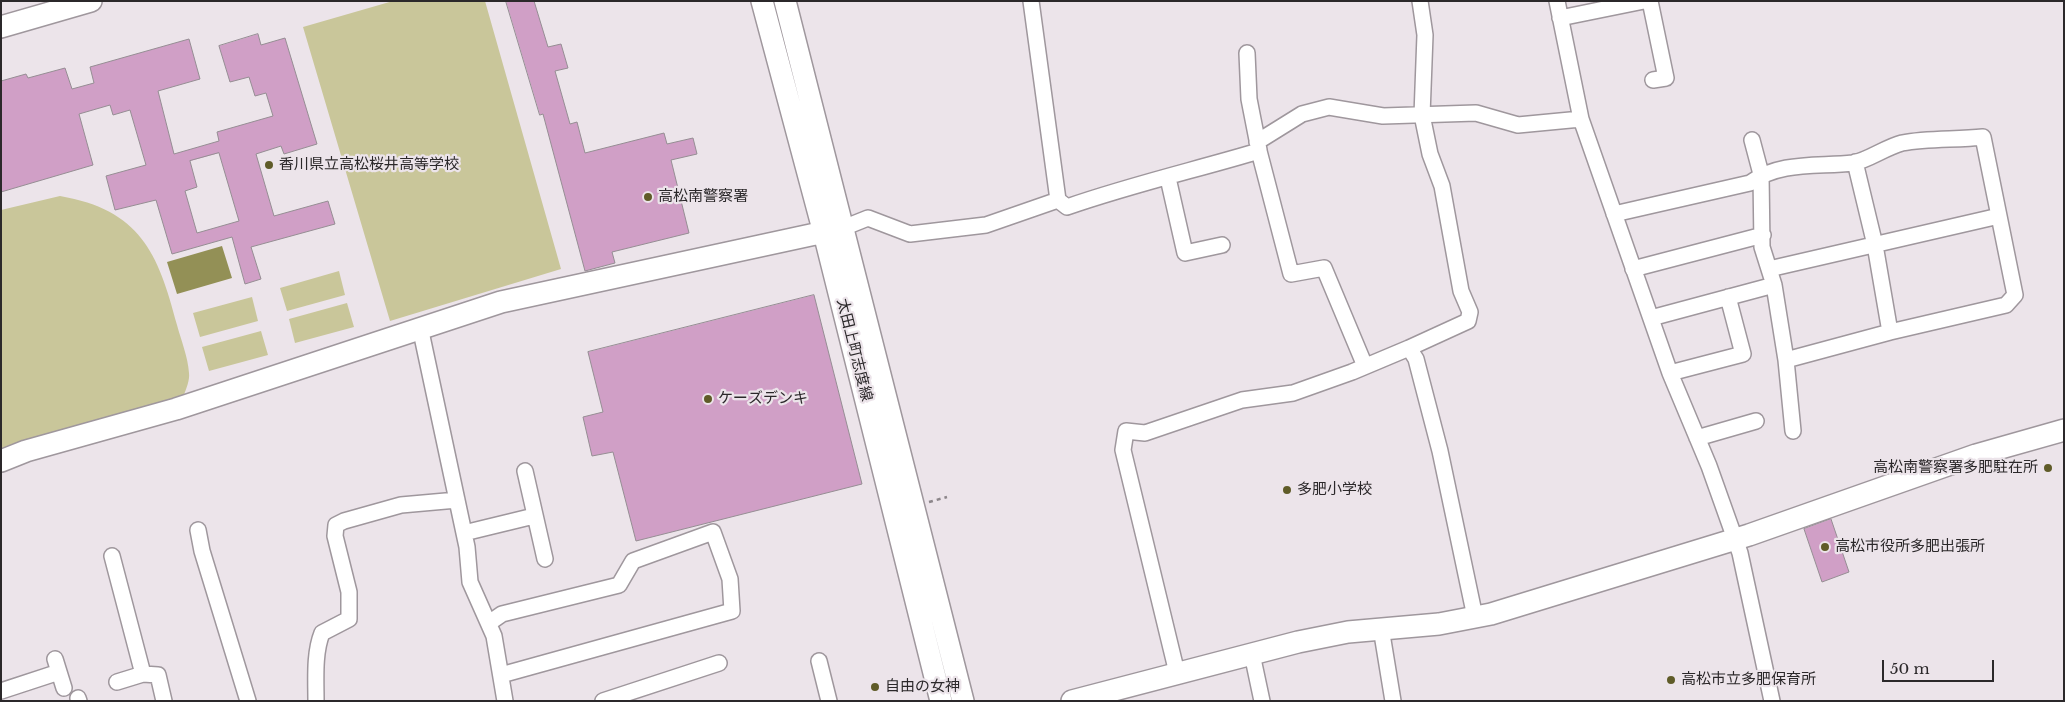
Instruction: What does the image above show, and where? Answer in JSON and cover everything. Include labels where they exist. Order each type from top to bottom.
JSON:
[{"type":"street","name":"太田上町志度線","points":[[762,1],[833,230],[963,701]]},
{"type":"street","name":"太田上町志度線","points":[[785,1],[833,230],[941,701]]},
{"type":"street","points":[[1032,1],[1058,200],[1067,206],[1125,186],[1168,178],[1258,146],[1302,114],[1329,107],[1383,116],[1476,113],[1518,125],[1582,119]]},
{"type":"street","points":[[1177,673],[1123,450],[1126,431],[1145,433],[1242,400],[1293,393],[1409,348],[1468,321],[1470,312],[1461,291],[1442,186],[1430,154],[1422,114],[1425,35],[1420,1]]},
{"type":"street","points":[[1557,1],[1582,119],[1670,373],[1697,438],[1740,553],[1772,701]]},
{"type":"street","points":[[1560,18],[1644,1]]},
{"type":"street","points":[[1650,1],[1666,78],[1653,80]]},
{"type":"street","points":[[1,27],[80,3]]},
{"type":"street","points":[[1247,53],[1249,100],[1258,146],[1291,274],[1324,268],[1365,366]]},
{"type":"street","points":[[1614,214],[1750,183],[1761,174],[1803,165],[1855,162],[1881,150],[1904,143],[1983,137],[2015,295],[2006,305],[1890,332],[1786,360]]},
{"type":"street","points":[[1752,140],[1761,174],[1762,247],[1774,285],[1786,360],[1793,430]]},
{"type":"street","points":[[1855,162],[1875,245],[1890,332]]},
{"type":"street","points":[[1168,178],[1185,253],[1222,245]]},
{"type":"street","points":[[1,461],[26,451],[176,409],[420,327],[532,294],[833,230],[868,218],[910,234],[986,226],[1058,200]]},
{"type":"street","points":[[1769,269],[1999,216]]},
{"type":"street","points":[[1633,269],[1763,234]]},
{"type":"street","points":[[1651,318],[1774,285]]},
{"type":"street","points":[[1670,373],[1743,354],[1728,297]]},
{"type":"street","points":[[420,327],[464,534],[470,582],[494,636],[505,701]]},
{"type":"street","points":[[1409,348],[1416,359],[1440,451],[1475,617]]},
{"type":"street","points":[[1697,438],[1756,421]]},
{"type":"street","points":[[1072,701],[1298,642],[1381,628],[1439,624],[1475,617],[1735,539],[1976,455],[2064,430]]},
{"type":"street","points":[[525,471],[545,559]]},
{"type":"street","points":[[316,701],[316,666],[322,633],[349,619],[349,592],[336,536],[336,525],[401,505],[457,500]]},
{"type":"street","points":[[464,534],[534,516]]},
{"type":"street","points":[[198,530],[202,551],[248,701]]},
{"type":"street","points":[[489,623],[502,614],[619,585],[633,561],[713,532],[730,579],[732,611],[500,674]]},
{"type":"street","points":[[112,556],[143,674]]},
{"type":"street","points":[[1381,628],[1393,701]]},
{"type":"street","points":[[1252,654],[1262,701]]},
{"type":"street","points":[[819,661],[829,701]]},
{"type":"street","points":[[602,701],[719,663]]},
{"type":"street","points":[[1,691],[57,666],[64,688]]},
{"type":"street","points":[[117,682],[143,674],[158,675],[164,701]]},
{"type":"path","points":[[924,504],[947,497]]},
{"type":"shaded area","points":[[393,1],[485,1],[561,269],[390,321],[303,27]]},
{"type":"shaded area","points":[[60,196],[87,203],[109,212],[127,224],[141,238],[153,256],[170,299],[187,361],[188,381],[184,395],[1,451],[1,210]]},
{"type":"shaded area","points":[[222,246],[232,278],[177,294],[167,262]]},
{"type":"shaded area","points":[[339,271],[345,295],[287,311],[280,288]]},
{"type":"shaded area","points":[[252,297],[258,321],[200,337],[193,313]]},
{"type":"shaded area","points":[[347,303],[354,327],[295,343],[289,319]]},
{"type":"shaded area","points":[[261,331],[268,355],[209,371],[202,347]]},
{"type":"building","points":[[506,1],[534,1],[548,47],[561,44],[568,68],[555,71],[570,124],[577,122],[585,153],[664,133],[667,144],[693,138],[697,154],[671,160],[689,233],[612,252],[615,263],[585,271],[543,114],[540,115]]},
{"type":"building","points":[[258,34],[261,45],[285,38],[317,144],[284,154],[281,146],[256,154],[274,216],[328,201],[335,224],[251,247],[261,279],[245,284],[232,237],[172,254],[156,200],[115,210],[106,176],[146,165],[130,110],[113,115],[110,105],[79,114],[93,165],[1,192],[1,81],[26,74],[28,78],[65,68],[72,89],[94,83],[90,67],[189,39],[200,79],[158,91],[174,154],[219,141],[217,132],[273,116],[266,93],[255,96],[249,77],[230,82],[219,46]],"holes":[[[219,153],[239,221],[197,233],[185,191],[197,187],[190,161]]]},
{"type":"building","points":[[814,295],[862,484],[636,541],[613,452],[592,456],[583,417],[603,412],[588,352]]},
{"type":"building","name":"高松市役所多肥出張所","points":[[1831,519],[1849,572],[1822,582],[1804,529]]},
{"type":"place","name":"香川県立高松桜井高等学校","points":[[269,165]]},
{"type":"place","name":"高松南警察署","points":[[648,197]]},
{"type":"place","name":"ケーズデンキ","points":[[708,399]]},
{"type":"place","name":"高松南警察署多肥駐在所","points":[[2048,468]]},
{"type":"place","name":"多肥小学校","points":[[1287,490]]},
{"type":"place","name":"高松市役所多肥出張所","points":[[1825,547]]},
{"type":"place","name":"高松市立多肥保育所","points":[[1671,680]]},
{"type":"place","name":"自由の女神","points":[[875,687]]}]
